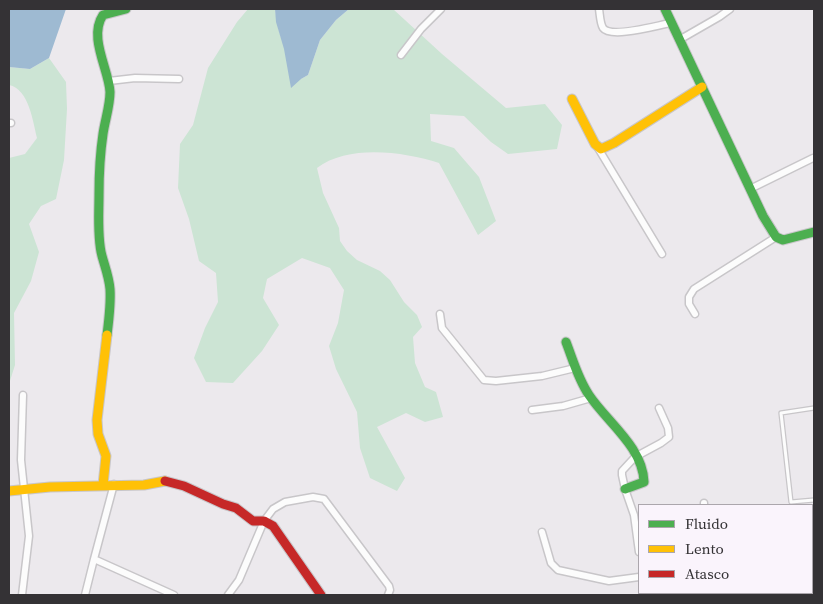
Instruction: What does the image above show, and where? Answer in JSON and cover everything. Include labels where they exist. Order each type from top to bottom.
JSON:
[{"type":"street","points":[[103,485],[106,456],[98,434],[97,420],[110,308],[110,287],[100,247],[99,181],[103,134],[110,95],[109,80],[102,64],[99,47],[99,21],[103,15],[126,9]]},
{"type":"street","points":[[400,55],[421,29],[441,9]]},
{"type":"street","points":[[599,9],[604,30],[616,33],[671,23]]},
{"type":"street","points":[[664,9],[763,216],[776,237],[783,240],[814,232]]},
{"type":"street","points":[[679,40],[730,9]]},
{"type":"street","points":[[109,80],[179,79]]},
{"type":"street","points":[[598,148],[601,149],[614,143],[702,87]]},
{"type":"street","points":[[572,99],[598,148],[662,254]]},
{"type":"street","points":[[750,188],[813,158]]},
{"type":"street","points":[[696,314],[689,304],[689,297],[694,289],[776,237]]},
{"type":"street","points":[[440,314],[442,328],[484,380],[496,381],[542,376],[575,368]]},
{"type":"street","points":[[566,342],[575,368],[591,398],[618,430],[642,469],[644,480],[641,484],[626,489]]},
{"type":"street","points":[[22,595],[29,536],[21,460],[23,394]]},
{"type":"street","points":[[532,410],[563,406],[591,398]]},
{"type":"street","points":[[638,536],[633,509],[622,470],[635,457],[669,438],[668,428],[659,408]]},
{"type":"street","points":[[9,491],[114,484],[144,485],[166,481],[184,486],[236,508],[253,521],[264,521],[273,526],[321,595]]},
{"type":"street","points":[[85,595],[114,484]]},
{"type":"street","points":[[228,595],[239,580],[264,521],[273,510],[285,502],[313,497],[324,499],[389,586],[388,595]]},
{"type":"street","points":[[542,532],[551,563],[558,570],[609,581],[638,577]]},
{"type":"street","points":[[94,558],[174,595]]},
{"type":"lane","points":[[814,408],[782,413],[791,502],[814,500]]},
{"type":"green space","points":[[248,9],[275,9],[278,28],[284,46],[301,79],[308,75],[320,40],[336,20],[349,9],[393,9],[442,54],[506,108],[545,104],[562,125],[557,149],[508,154],[491,142],[464,116],[430,114],[431,141],[454,148],[479,177],[496,221],[478,235],[439,163],[410,156],[377,152],[360,153],[330,160],[317,168],[323,193],[339,228],[340,241],[357,260],[380,271],[390,280],[404,302],[417,315],[422,327],[413,337],[415,363],[425,387],[436,392],[443,417],[425,422],[406,413],[377,427],[405,478],[397,491],[370,478],[360,448],[357,412],[336,369],[329,346],[338,323],[344,290],[330,268],[302,258],[267,279],[263,298],[279,325],[262,351],[233,383],[206,382],[194,358],[205,328],[218,302],[216,273],[199,261],[189,219],[178,188],[180,144],[193,125],[208,68],[237,22]]},
{"type":"green space","points":[[49,58],[66,82],[67,109],[64,160],[56,199],[41,206],[29,224],[39,252],[31,281],[14,313],[15,365],[9,384],[9,158],[25,154],[37,138],[26,99],[16,88],[9,85],[9,67],[30,69]]},
{"type":"green space","points":[[814,582],[814,594],[707,595],[813,594]]},
{"type":"water","points":[[9,9],[66,9],[49,58],[30,69],[9,67]]},
{"type":"water","points":[[275,9],[349,9],[336,20],[320,40],[308,75],[291,88],[284,49],[276,22]]},
{"type":"traffic: fast","points":[[107,335],[110,289],[100,249],[99,172],[110,92],[100,54],[98,33],[103,15],[126,9]]},
{"type":"traffic: fast","points":[[665,9],[763,216],[776,237],[783,240],[814,232]]},
{"type":"traffic: fast","points":[[566,342],[585,389],[638,457],[644,482],[625,489]]},
{"type":"traffic: slow","points":[[572,99],[595,144],[601,149],[614,143],[702,87]]},
{"type":"traffic: slow","points":[[103,485],[106,456],[98,434],[97,420],[107,335]]},
{"type":"traffic: slow","points":[[9,491],[50,487],[144,485],[165,481]]},
{"type":"traffic: jam","points":[[165,481],[184,486],[236,508],[253,521],[264,521],[273,526],[321,595]]}]
